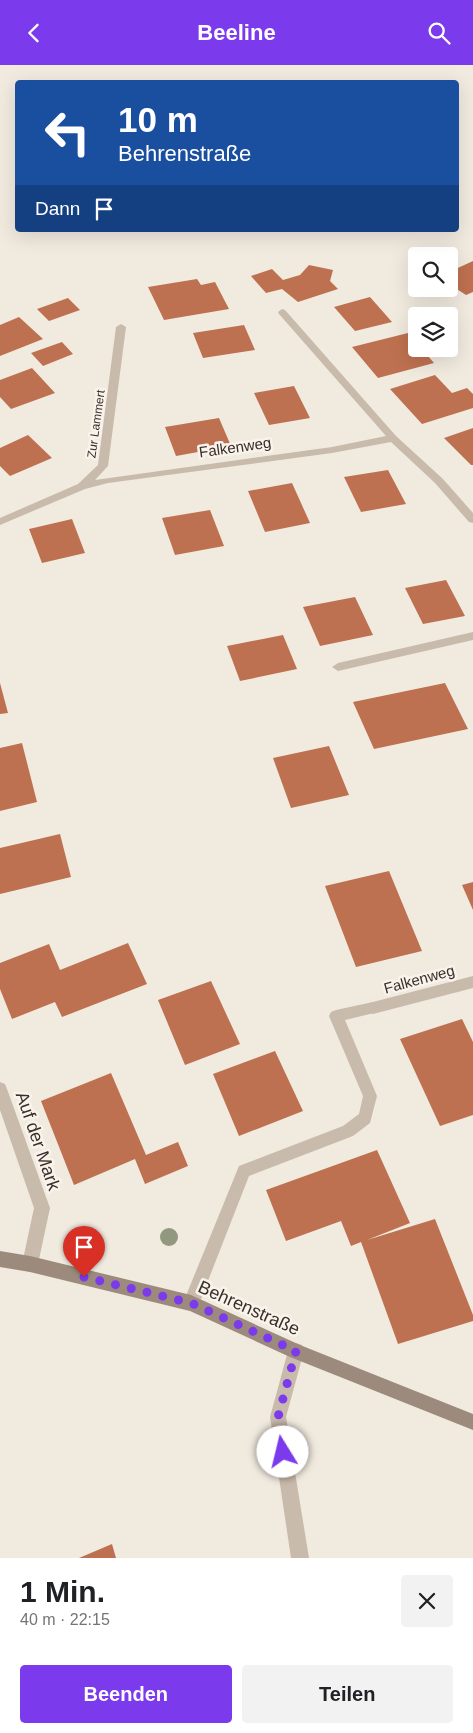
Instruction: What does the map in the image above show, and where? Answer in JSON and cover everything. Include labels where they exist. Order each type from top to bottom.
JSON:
[{"type":"main road","name":"Behrenstraße","points":[[0,1259],[30,1264],[191,1303],[296,1351],[473,1423]]},
{"type":"street","points":[[282,312],[392,438],[439,481],[473,521]]},
{"type":"street","name":"Zur Lammert","points":[[0,522],[82,486],[103,467],[121,327]]},
{"type":"street","name":"Falkenweg","points":[[82,486],[332,450],[392,438]]},
{"type":"street","points":[[338,667],[473,636]]},
{"type":"street","name":"Falkenweg","points":[[191,1303],[244,1171],[348,1131],[365,1118],[370,1096],[336,1016],[473,982]]},
{"type":"street","name":"Auf der Mark","points":[[0,1089],[42,1208],[30,1264]]},
{"type":"street","points":[[296,1351],[278,1417],[300,1558]]},
{"type":"building","points":[[473,261],[473,292],[466,295],[458,290],[458,268]]},
{"type":"building","points":[[309,265],[333,270],[330,281],[338,289],[298,302],[282,289],[266,293],[251,276],[272,269],[283,280],[300,275]]},
{"type":"building","points":[[197,279],[201,285],[215,282],[229,309],[164,320],[148,287]]},
{"type":"building","points":[[370,297],[392,322],[355,331],[334,307]]},
{"type":"building","points":[[68,298],[80,310],[49,321],[37,309]]},
{"type":"building","points":[[19,317],[43,339],[0,356],[0,325]]},
{"type":"building","points":[[244,325],[255,350],[203,358],[193,333]]},
{"type":"building","points":[[408,333],[408,357],[429,357],[434,363],[378,378],[352,347]]},
{"type":"building","points":[[62,342],[73,354],[43,366],[31,353]]},
{"type":"building","points":[[32,368],[55,393],[11,409],[0,397],[0,380]]},
{"type":"building","points":[[435,375],[452,393],[467,388],[473,394],[473,408],[422,424],[390,389]]},
{"type":"building","points":[[294,386],[310,418],[269,425],[254,393]]},
{"type":"building","points":[[219,418],[231,446],[176,456],[165,427]]},
{"type":"building","points":[[473,428],[473,465],[471,465],[444,438]]},
{"type":"building","points":[[28,435],[52,458],[10,476],[0,466],[0,448]]},
{"type":"building","points":[[388,470],[406,504],[361,512],[344,477]]},
{"type":"building","points":[[292,483],[310,523],[265,532],[248,491]]},
{"type":"building","points":[[210,510],[224,546],[175,555],[162,518]]},
{"type":"building","points":[[72,519],[85,553],[42,563],[29,529]]},
{"type":"building","points":[[446,580],[465,616],[423,624],[405,588]]},
{"type":"building","points":[[355,597],[373,635],[320,646],[303,607]]},
{"type":"building","points":[[283,635],[297,669],[240,681],[227,646]]},
{"type":"building","points":[[0,683],[8,713],[0,714]]},
{"type":"building","points":[[445,683],[468,729],[374,749],[353,702]]},
{"type":"building","points":[[22,743],[37,802],[0,811],[0,748]]},
{"type":"building","points":[[329,746],[349,795],[291,808],[273,758]]},
{"type":"building","points":[[60,834],[71,877],[0,894],[0,848]]},
{"type":"building","points":[[389,871],[422,951],[356,967],[325,886]]},
{"type":"building","points":[[473,882],[473,910],[462,885]]},
{"type":"building","points":[[128,943],[147,984],[62,1017],[55,1002],[12,1019],[0,989],[0,963],[49,944],[60,970]]},
{"type":"building","points":[[211,981],[240,1044],[185,1065],[158,1000]]},
{"type":"building","points":[[462,1019],[473,1042],[473,1115],[440,1126],[400,1039]]},
{"type":"building","points":[[275,1051],[303,1111],[239,1136],[213,1074]]},
{"type":"building","points":[[111,1073],[146,1155],[178,1142],[188,1166],[145,1184],[135,1159],[74,1185],[41,1101]]},
{"type":"building","points":[[377,1150],[410,1223],[367,1240],[435,1219],[473,1315],[473,1321],[398,1344],[361,1242],[351,1246],[341,1221],[286,1241],[266,1190]]},
{"type":"building","points":[[112,1544],[116,1558],[79,1558]]},
{"type":"route","points":[[84,1277],[191,1303],[296,1351],[278,1417],[283,1452]]}]
